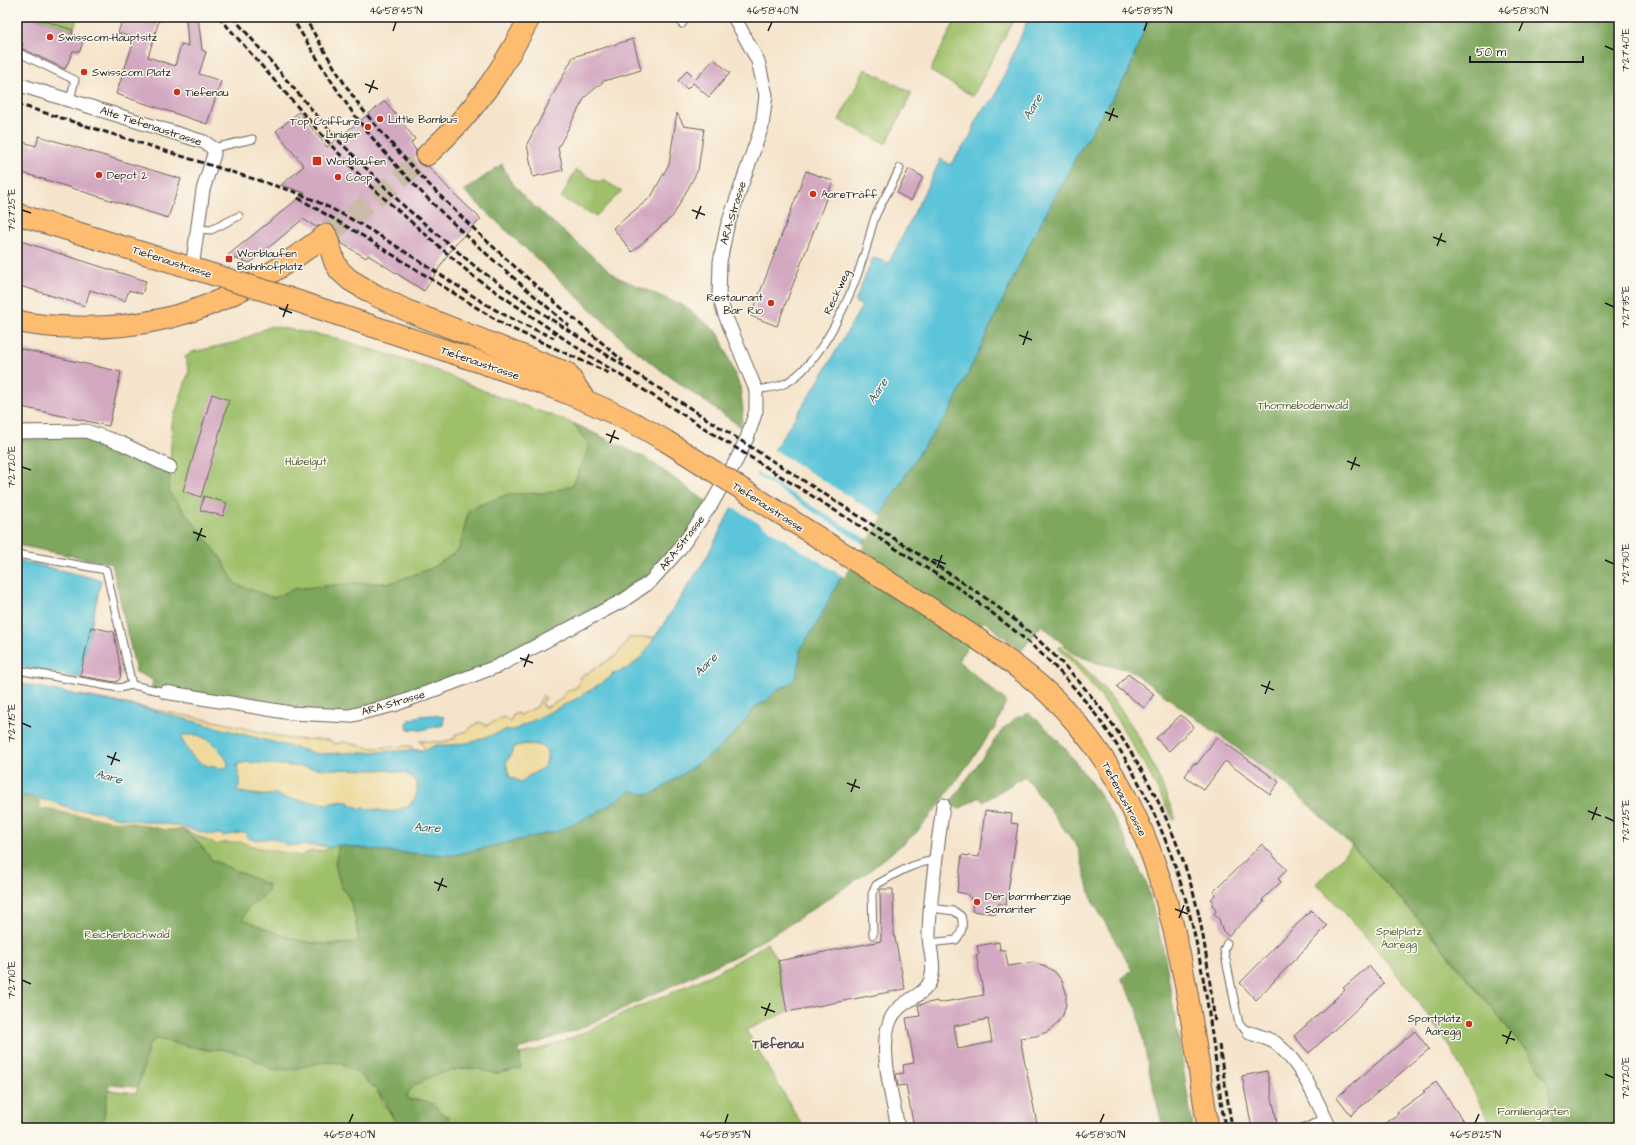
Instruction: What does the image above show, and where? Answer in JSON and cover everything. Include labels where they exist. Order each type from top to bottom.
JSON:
[{"type":"main road","points":[[427,155],[453,131],[481,99],[504,65],[530,17]]},
{"type":"main road","name":"Tiefenaustrasse","points":[[17,214],[276,294],[497,368],[586,400],[623,416],[644,427],[974,636],[1031,678],[1065,711],[1087,736],[1111,770],[1130,804],[1146,840],[1161,879],[1174,927],[1186,983],[1208,1128]]},
{"type":"main road","points":[[17,321],[54,327],[108,328],[134,326],[170,319],[221,301],[256,282],[300,254],[326,235],[335,263],[340,271],[350,280],[377,296],[408,311],[567,373],[586,400]]},
{"type":"street","name":"ARA-Strasse","points":[[165,692],[291,713],[349,716],[394,705],[443,688],[517,656],[624,600],[650,582],[678,551],[711,505],[737,459],[747,438],[756,411],[756,390],[725,315],[720,296],[720,262],[725,234],[762,126],[766,95],[758,61],[734,17]]},
{"type":"street","name":"Alte Tiefenaustrasse","points":[[17,84],[204,142],[213,148],[214,154],[203,190],[192,268]]},
{"type":"street","points":[[17,432],[86,431],[121,444],[170,466]]},
{"type":"street","points":[[898,1128],[888,1071],[885,1035],[895,1011],[921,994],[927,986],[932,969],[929,943],[931,908],[943,805]]},
{"type":"street","points":[[1250,1033],[1278,1044],[1302,1074],[1327,1123]]},
{"type":"lane","points":[[682,24],[686,17]]},
{"type":"lane","points":[[17,52],[75,80],[70,100]]},
{"type":"lane","points":[[213,148],[253,139]]},
{"type":"lane","name":"Reckweg","points":[[756,390],[774,387],[795,377],[806,366],[829,334],[848,298],[858,274],[875,217],[900,168]]},
{"type":"lane","points":[[198,229],[211,230],[239,216]]},
{"type":"lane","points":[[17,554],[106,570],[132,685]]},
{"type":"lane","points":[[17,670],[119,688],[132,685],[165,692]]},
{"type":"lane","points":[[873,935],[872,894],[876,884],[910,867],[928,861],[937,860]]},
{"type":"lane","points":[[929,943],[956,940],[961,933],[963,924],[961,916],[957,912],[931,908]]},
{"type":"lane","points":[[1227,943],[1224,950],[1239,1024],[1250,1033]]},
{"type":"lane","points":[[1305,1128],[1327,1123]]},
{"type":"green space","points":[[33,17],[78,17],[73,30]]},
{"type":"green space","points":[[957,17],[1015,17],[973,96],[930,71]]},
{"type":"green space","name":"Thormebodenwald","points":[[1149,17],[1619,17],[1619,1128],[1555,1128],[1546,1078],[1532,1058],[1425,926],[1356,850],[1290,787],[1130,670],[1098,663],[1074,654],[1042,625],[1021,651],[984,621],[958,661],[1006,701],[996,726],[936,809],[916,833],[868,872],[796,920],[738,955],[579,1029],[519,1049],[521,1068],[496,1073],[475,1068],[464,1068],[435,1075],[416,1084],[407,1096],[410,1100],[422,1100],[433,1104],[440,1112],[448,1116],[449,1121],[447,1128],[402,1128],[397,1126],[385,1101],[375,1088],[356,1072],[342,1063],[324,1062],[290,1070],[271,1069],[246,1055],[221,1049],[208,1050],[156,1039],[148,1045],[138,1087],[109,1085],[102,1128],[17,1128],[17,803],[24,795],[35,799],[52,811],[80,816],[83,814],[167,830],[183,829],[199,843],[212,860],[268,885],[268,892],[248,908],[243,919],[285,936],[314,944],[329,945],[359,941],[355,917],[349,898],[341,886],[335,864],[339,845],[389,852],[453,855],[558,831],[630,791],[645,794],[655,793],[692,768],[745,721],[756,706],[765,702],[777,690],[789,684],[799,666],[800,650],[817,623],[840,579],[923,447],[949,413],[1032,239],[1080,150],[1127,75]]},
{"type":"green space","points":[[865,69],[912,93],[886,144],[839,120]]},
{"type":"green space","points":[[502,164],[509,179],[528,201],[617,277],[686,307],[719,334],[740,387],[743,410],[741,427],[655,366],[630,346],[464,191]]},
{"type":"green space","points":[[576,170],[600,183],[603,180],[622,191],[596,216],[561,198]]},
{"type":"green space","name":"Hubelgut","points":[[271,326],[336,338],[433,369],[494,395],[573,423],[590,446],[573,485],[548,493],[509,494],[469,509],[459,550],[432,568],[391,583],[356,583],[294,589],[274,598],[235,584],[221,558],[169,492],[172,423],[189,371],[185,357],[192,352],[237,342]]},
{"type":"green space","points":[[573,423],[646,458],[711,505],[657,573],[517,656],[349,716],[151,690],[153,680],[136,672],[112,564],[17,545],[19,514],[17,514],[17,432],[86,431],[170,467],[169,492],[221,558],[235,584],[274,598],[294,589],[356,583],[391,583],[432,568],[459,550],[469,509],[509,494],[548,493],[573,485],[590,446]]},
{"type":"green space","points":[[1061,646],[1098,682],[1130,723],[1150,758],[1176,819],[1173,820],[1150,775],[1123,729],[1093,686],[1058,648]]},
{"type":"green space","points":[[1029,713],[1064,747],[1098,792],[1124,836],[1147,885],[1165,957],[1193,1128],[1163,1128],[1150,1075],[1137,1008],[1121,978],[1132,970],[1092,900],[1078,848],[1025,776],[983,802],[980,797],[959,809],[950,803],[1002,730],[1016,718]]},
{"type":"green space","points":[[183,829],[199,838],[221,843],[241,842],[256,847],[300,856],[311,851],[322,851],[339,845],[335,864],[341,886],[349,898],[355,917],[359,941],[328,944],[313,943],[285,936],[242,919],[248,908],[267,892],[268,885],[212,860],[199,843]]},
{"type":"green space","points":[[1352,846],[1424,926],[1541,1069],[1548,1085],[1554,1128],[1492,1128],[1443,1037],[1414,996],[1351,920],[1317,884]]},
{"type":"green space","points":[[767,943],[778,961],[787,1012],[746,1030],[804,1128],[447,1128],[449,1121],[424,1100],[410,1100],[407,1096],[416,1084],[445,1072],[472,1068],[496,1073],[520,1068],[520,1054],[564,1041],[592,1029],[719,971]]},
{"type":"green space","points":[[156,1039],[208,1050],[221,1049],[246,1055],[272,1069],[324,1062],[342,1063],[356,1072],[375,1088],[399,1128],[102,1128],[108,1090],[136,1093],[146,1062],[148,1045]]},
{"type":"sand","points":[[656,637],[658,645],[579,709],[405,773],[416,780],[418,794],[408,807],[392,812],[356,807],[345,801],[327,804],[246,794],[235,791],[239,787],[238,773],[227,768],[213,768],[184,759],[80,695],[224,723],[289,739],[329,740],[335,744],[344,742],[371,748],[411,746],[414,750],[425,750],[420,741],[443,742],[456,738],[454,735],[466,731],[479,722],[487,725],[504,717],[510,722],[513,715],[517,713],[520,715],[537,707],[543,695],[546,698],[542,704],[543,707],[547,707],[560,700],[567,691],[577,687],[581,677],[617,655],[629,638]]},
{"type":"sand","points":[[526,744],[540,745],[547,751],[547,758],[542,768],[525,779],[522,783],[509,776],[506,763],[515,746]]},
{"type":"sand","points":[[17,792],[339,845],[322,851],[311,851],[300,856],[256,847],[241,842],[221,843],[217,845],[183,829],[167,830],[129,822],[109,821],[83,815],[80,816],[60,812],[53,809],[40,808],[40,801],[24,795],[17,803]]},
{"type":"water","name":"Aare","points":[[1029,17],[1149,17],[1127,75],[1080,150],[1032,239],[949,413],[923,447],[840,579],[817,623],[800,650],[799,666],[795,678],[789,684],[777,690],[765,702],[756,706],[736,732],[716,751],[655,793],[645,794],[630,791],[600,811],[558,831],[453,855],[389,852],[339,845],[330,848],[324,846],[287,845],[273,838],[254,840],[247,837],[245,832],[222,836],[222,834],[200,832],[179,826],[115,817],[90,810],[76,811],[57,803],[24,795],[23,797],[17,796],[17,683],[143,708],[318,754],[426,750],[436,745],[452,745],[472,742],[506,730],[514,730],[576,699],[609,678],[615,672],[626,669],[639,660],[708,555],[731,509],[776,447],[818,382],[862,306],[855,302],[873,258],[889,263],[941,159],[950,165],[970,137],[980,112],[994,99]],"holes":[[[185,735],[197,735],[207,739],[221,751],[227,761],[227,768],[218,768],[198,761],[193,757],[185,745],[181,737]],[[526,744],[540,745],[547,751],[546,763],[543,767],[522,783],[509,776],[506,763],[515,746]],[[247,762],[327,769],[386,770],[405,773],[413,777],[418,784],[416,797],[408,807],[392,812],[356,807],[345,801],[327,804],[284,798],[276,794],[258,796],[236,791],[240,783],[237,768],[238,764]]]},
{"type":"water","points":[[17,560],[101,580],[80,678],[17,666]]},
{"type":"water","points":[[433,715],[444,717],[443,725],[421,730],[408,729],[407,724],[409,720],[420,716]]},
{"type":"pier","points":[[773,449],[882,517],[868,540],[756,472]]},
{"type":"pier","points":[[754,474],[865,545],[844,577],[731,506]]},
{"type":"building","points":[[17,17],[33,17],[73,30],[72,34],[84,38],[80,51],[73,51],[65,69],[21,48],[23,44],[17,42]]},
{"type":"building","points":[[123,17],[160,17],[148,57],[175,66],[181,44],[188,46],[186,17],[198,17],[202,50],[206,52],[199,74],[221,81],[207,124],[116,94],[135,38],[118,33]]},
{"type":"building","points":[[633,39],[641,70],[604,81],[585,97],[558,148],[563,170],[533,177],[527,144],[573,57]]},
{"type":"building","points":[[714,59],[730,73],[709,97],[693,83],[687,89],[678,81],[687,70],[696,79]]},
{"type":"building","points":[[385,101],[415,139],[411,143],[416,150],[415,157],[418,163],[429,167],[450,190],[481,219],[455,244],[424,291],[368,255],[366,258],[341,243],[337,231],[330,224],[324,223],[316,227],[303,219],[250,263],[227,256],[305,193],[281,185],[304,166],[276,131],[299,112],[327,147]]},
{"type":"building","points":[[677,113],[684,126],[704,129],[698,170],[673,216],[632,252],[613,228],[651,197],[669,164]]},
{"type":"building","name":"Depot 2","points":[[39,136],[181,179],[168,218],[17,171],[17,140],[36,146]]},
{"type":"building","points":[[909,169],[923,177],[911,201],[897,193]]},
{"type":"building","points":[[806,171],[833,181],[777,326],[751,316]]},
{"type":"building","points":[[17,240],[146,281],[142,294],[129,290],[125,301],[90,290],[85,306],[17,285]]},
{"type":"building","points":[[17,348],[121,372],[109,426],[17,406]]},
{"type":"building","points":[[212,394],[229,400],[201,497],[183,491]]},
{"type":"building","points":[[204,496],[227,503],[223,516],[200,510]]},
{"type":"building","points":[[91,627],[114,632],[121,672],[120,679],[116,682],[80,676]]},
{"type":"building","points":[[1128,674],[1154,694],[1144,708],[1117,687]]},
{"type":"building","points":[[1181,715],[1194,727],[1169,751],[1156,738]]},
{"type":"building","points":[[1217,737],[1279,782],[1270,794],[1225,761],[1204,790],[1185,776],[1194,763],[1197,764]]},
{"type":"building","points":[[985,811],[1012,814],[1011,823],[1018,824],[1006,905],[999,903],[996,914],[972,911],[973,902],[967,894],[957,892],[962,855],[979,857]]},
{"type":"building","points":[[1262,844],[1287,870],[1278,879],[1281,882],[1262,900],[1264,902],[1228,936],[1222,930],[1219,919],[1214,914],[1216,911],[1212,904],[1214,901],[1211,899],[1215,895],[1214,891]]},
{"type":"building","points":[[880,889],[893,889],[894,933],[905,989],[787,1012],[778,961],[881,941]]},
{"type":"building","points":[[1311,910],[1327,926],[1256,1000],[1240,983]]},
{"type":"building","points":[[999,942],[1000,950],[1005,950],[1008,966],[1034,962],[1045,966],[1055,972],[1062,981],[1066,992],[1066,1004],[1063,1015],[1056,1025],[1047,1032],[1036,1036],[1020,1038],[1037,1124],[1035,1124],[1035,1128],[914,1128],[906,1085],[898,1086],[896,1074],[904,1073],[903,1065],[914,1063],[906,1018],[920,1016],[918,1005],[984,995],[976,955],[979,954],[977,946]],"holes":[[[988,1019],[992,1042],[958,1049],[954,1026]]]},
{"type":"building","points":[[1369,966],[1384,984],[1309,1053],[1294,1036],[1345,990],[1343,988]]},
{"type":"building","points":[[1415,1031],[1429,1049],[1351,1115],[1337,1097]]},
{"type":"building","points":[[1267,1071],[1278,1128],[1252,1128],[1242,1076]]},
{"type":"building","points":[[1436,1082],[1464,1122],[1455,1128],[1378,1128],[1398,1114],[1397,1112],[1425,1092],[1423,1091]]},
{"type":"tunnel","points":[[326,235],[386,190],[427,155]]},
{"type":"railway","points":[[219,17],[330,144],[369,185],[473,276],[582,351],[958,588],[1027,641],[1049,661],[1073,687],[1096,715],[1135,775],[1151,807],[1178,874],[1195,935],[1200,962],[1210,1018],[1225,1128]]},
{"type":"railway","points":[[233,17],[336,138],[405,207],[477,268],[549,318],[962,582],[1010,616],[1054,655],[1079,681],[1123,740],[1160,805],[1175,838],[1197,907],[1208,965],[1215,1023]]},
{"type":"railway","points":[[291,17],[350,108],[382,150],[459,229],[569,326]]},
{"type":"railway","points":[[304,17],[342,80],[359,104],[427,182],[490,244],[623,361]]},
{"type":"railway","points":[[17,104],[295,192],[320,203],[367,228],[499,312],[554,338]]},
{"type":"railway","points":[[298,198],[358,233],[506,326],[609,373]]},
{"type":"railway","points":[[1219,1045],[1232,1128]]},
{"type":"place","name":"Swisscom-Hauptsitz","points":[[50,37]]},
{"type":"place","name":"Swisscom Platz","points":[[84,72]]},
{"type":"place","name":"Tiefenau","points":[[177,92]]},
{"type":"place","name":"Little Bambus","points":[[380,119]]},
{"type":"place","name":"Top Coiffure Liniger","points":[[368,127]]},
{"type":"place","name":"Worblaufen","points":[[317,161]]},
{"type":"place","name":"Depot 2","points":[[99,175]]},
{"type":"place","name":"Coop","points":[[338,177]]},
{"type":"place","name":"AareTräff","points":[[813,194]]},
{"type":"place","name":"Worblaufen Bahnhofplatz","points":[[229,259]]},
{"type":"place","name":"Restaurant Bar Rio","points":[[771,303]]},
{"type":"place","name":"Der barmherzige Samariter","points":[[977,902]]},
{"type":"place","name":"Sportplatz Aaregg","points":[[1469,1024]]},
{"type":"district","name":"Tiefenau","points":[[778,1044]]},
{"type":"park label","name":"Reichenbachwald","points":[[127,934]]},
{"type":"park label","name":"Spielplatz Aaregg","points":[[1399,937]]},
{"type":"park label","name":"Familiengärten","points":[[1533,1111]]}]
